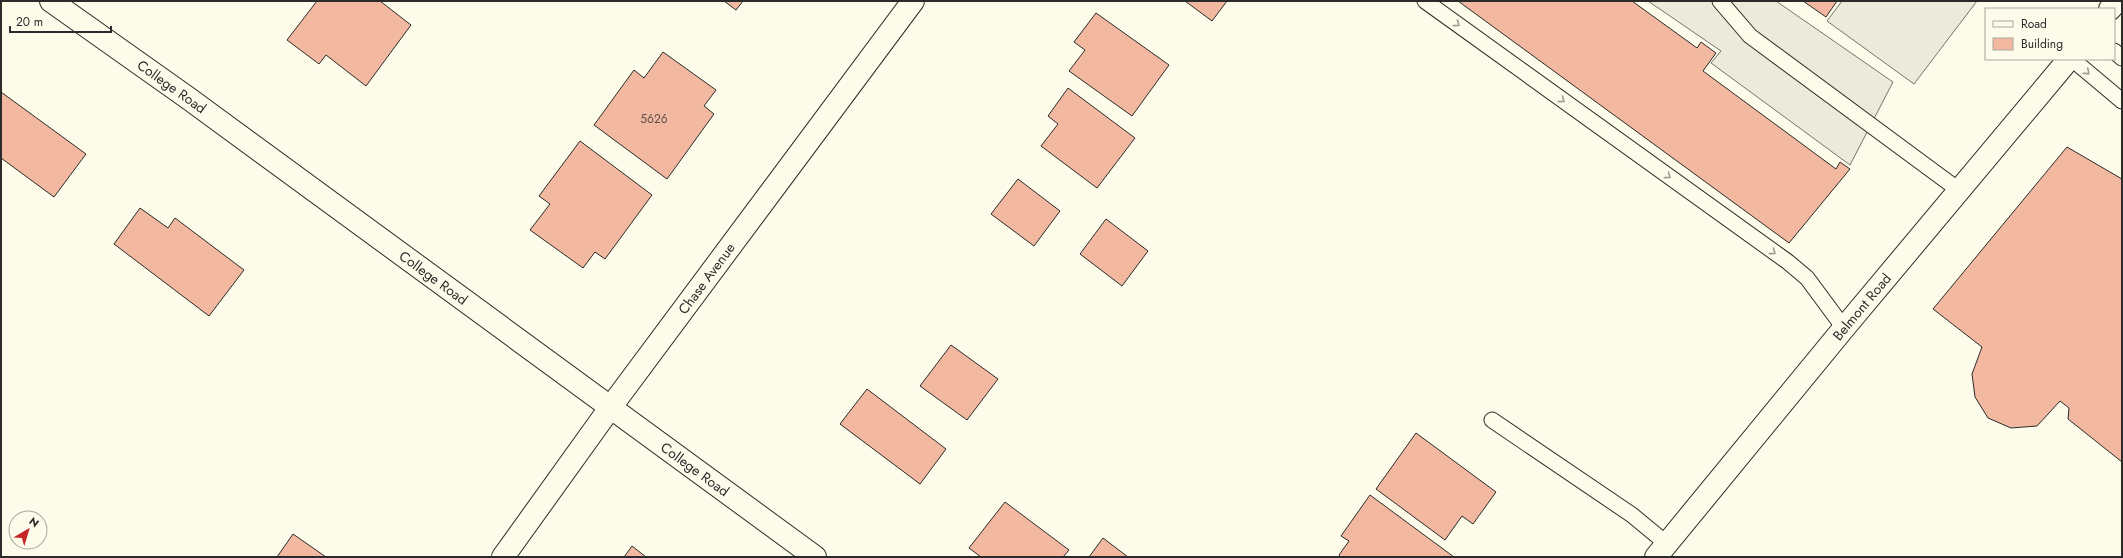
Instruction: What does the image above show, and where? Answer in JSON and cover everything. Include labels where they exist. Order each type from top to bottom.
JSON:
[{"type":"street","name":"College Road","points":[[51,1],[188,98],[815,557]]},
{"type":"street","name":"Chase Avenue","points":[[503,557],[610,408],[913,1]]},
{"type":"street","name":"Belmont Road","points":[[1662,550],[1844,328],[2070,60]]},
{"type":"lane","points":[[1425,1],[1788,262],[1807,278],[1844,328]]},
{"type":"lane","points":[[1720,1],[1750,36],[1960,191]]},
{"type":"lane","points":[[2072,60],[2122,101]]},
{"type":"lane","points":[[1492,420],[1632,515],[1662,550]]},
{"type":"shaded area","points":[[1648,1],[1776,1],[1893,82],[1850,165],[1711,63],[1721,51]]},
{"type":"shaded area","points":[[1842,1],[1977,1],[1914,84],[1827,21]]},
{"type":"building","points":[[317,1],[380,1],[411,25],[366,86],[326,55],[319,64],[287,40]]},
{"type":"building","points":[[724,1],[743,1],[736,10]]},
{"type":"building","points":[[1185,1],[1227,1],[1212,21]]},
{"type":"building","points":[[1458,1],[1632,1],[1697,48],[1701,42],[1716,53],[1703,71],[1836,169],[1840,162],[1850,169],[1789,243]]},
{"type":"building","points":[[1803,1],[1837,1],[1826,17]]},
{"type":"building","points":[[1096,13],[1169,65],[1132,116],[1069,71],[1085,50],[1074,42]]},
{"type":"building","points":[[663,52],[716,90],[704,106],[714,114],[667,179],[594,125],[634,70],[644,78]]},
{"type":"building","points":[[1068,88],[1135,138],[1097,188],[1041,146],[1058,124],[1048,116]]},
{"type":"building","points":[[1,92],[86,154],[54,197],[1,158]]},
{"type":"building","points":[[580,141],[652,195],[605,259],[595,252],[583,268],[530,230],[550,204],[539,196]]},
{"type":"building","points":[[2067,147],[2122,179],[2122,462],[2068,419],[2069,408],[2060,401],[2037,426],[2011,428],[1988,418],[1975,397],[1972,374],[1982,347],[1933,309]]},
{"type":"building","points":[[1018,179],[1060,211],[1034,246],[991,214]]},
{"type":"building","points":[[140,208],[168,228],[175,218],[244,270],[209,316],[114,244]]},
{"type":"building","points":[[1106,219],[1148,251],[1122,286],[1080,254]]},
{"type":"building","points":[[951,345],[998,379],[967,420],[920,386]]},
{"type":"building","points":[[867,389],[946,449],[920,484],[840,424]]},
{"type":"building","points":[[1416,433],[1496,492],[1473,524],[1462,516],[1445,540],[1376,489]]},
{"type":"building","points":[[1370,495],[1454,557],[1341,557],[1339,555],[1349,541],[1341,536]]},
{"type":"building","points":[[1005,502],[1069,550],[1063,557],[981,557],[969,548]]},
{"type":"building","points":[[293,534],[326,557],[277,557]]},
{"type":"building","points":[[1103,538],[1128,557],[1089,557]]},
{"type":"building","points":[[632,546],[646,557],[624,557]]}]
